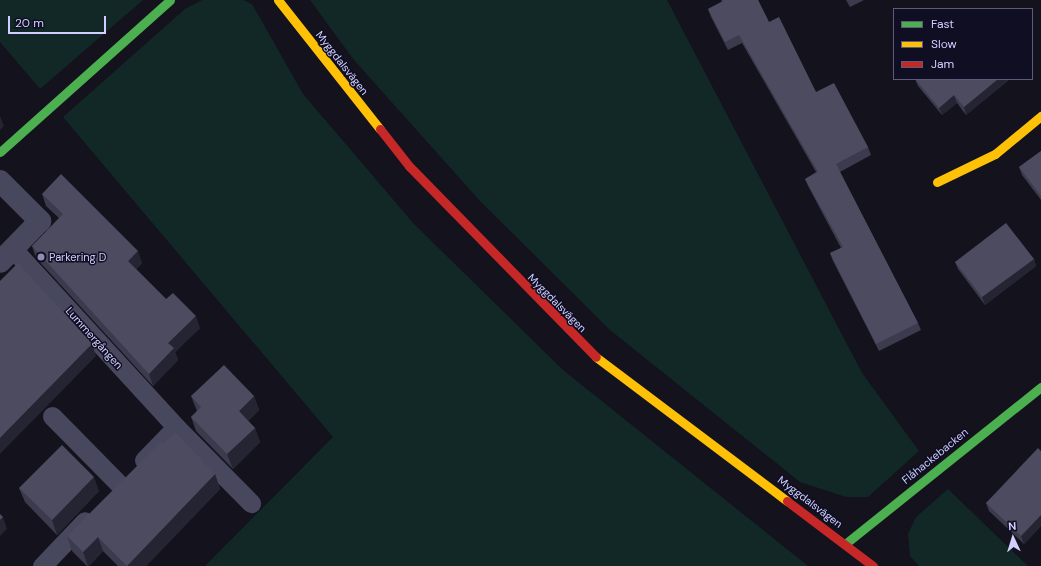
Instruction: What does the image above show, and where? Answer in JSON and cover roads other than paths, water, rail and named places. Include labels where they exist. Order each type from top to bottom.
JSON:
[{"type":"street","points":[[0,152],[170,0]]},
{"type":"street","name":"Myggdalsvägen","points":[[278,0],[409,166],[587,350],[873,566]]},
{"type":"street","points":[[937,182],[996,154],[1041,116]]},
{"type":"street","name":"Lummergången","points":[[0,181],[40,221],[6,256]]},
{"type":"street","name":"Flåhackebacken","points":[[845,544],[1041,386]]},
{"type":"lane","name":"Lummergången","points":[[6,256],[251,503]]},
{"type":"lane","points":[[52,416],[120,485]]},
{"type":"lane","points":[[42,566],[176,427]]},
{"type":"place","name":"Parkering D","points":[[41,257]]}]
